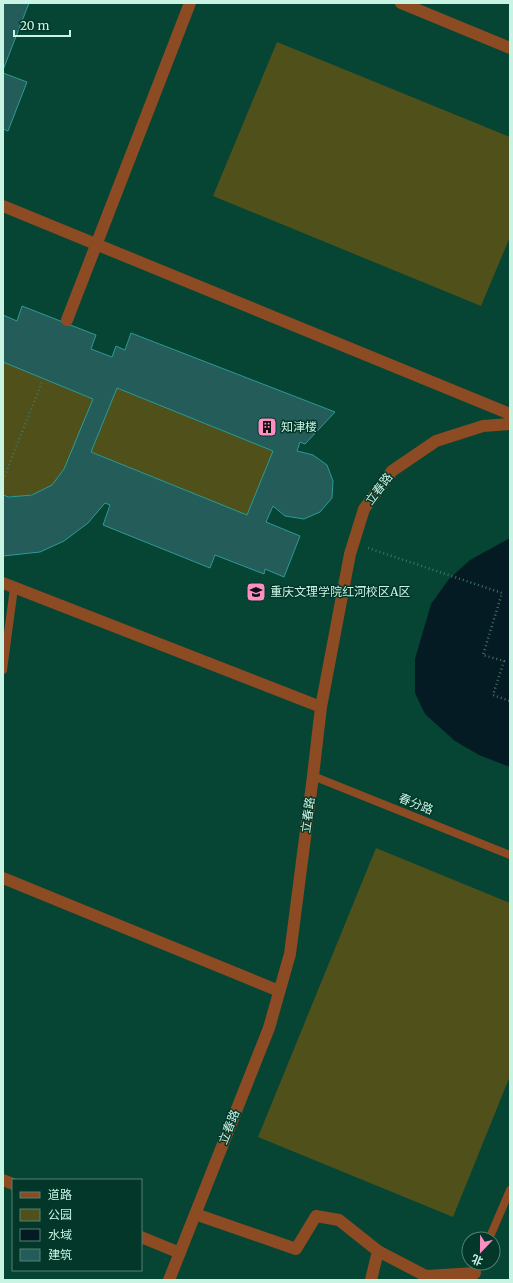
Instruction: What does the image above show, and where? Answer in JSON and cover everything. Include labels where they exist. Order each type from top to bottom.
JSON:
[{"type":"street","points":[[67,320],[190,3]]},
{"type":"street","points":[[401,3],[510,48]]},
{"type":"street","points":[[3,206],[510,414]]},
{"type":"street","name":"立春路","points":[[169,1280],[269,1028],[290,954],[313,776],[320,707],[350,554],[364,509],[392,471],[436,441],[483,426],[510,424]]},
{"type":"street","points":[[9,586],[320,707]]},
{"type":"street","points":[[3,878],[279,991]]},
{"type":"street","points":[[195,1214],[296,1250],[316,1216],[339,1220],[378,1250],[426,1276],[475,1272]]},
{"type":"street","points":[[142,1237],[180,1252]]},
{"type":"street","points":[[371,1280],[378,1250]]},
{"type":"lane","points":[[3,670],[9,586]]},
{"type":"lane","name":"春分路","points":[[313,776],[510,855]]},
{"type":"lane","points":[[492,1231],[510,1190]]},
{"type":"path","points":[[3,480],[42,382]]},
{"type":"path","points":[[354,543],[502,593],[483,655],[504,661],[493,695],[510,701]]},
{"type":"shaded area","name":"重庆文理学院红河校区A区","points":[[3,3],[510,3],[510,1280],[3,1280]]},
{"type":"green space","points":[[277,42],[510,137],[510,237],[481,306],[213,196]]},
{"type":"green space","points":[[3,362],[93,399],[81,432],[59,478],[53,485],[43,491],[29,495],[3,495]]},
{"type":"green space","points":[[117,388],[273,451],[247,515],[91,452]]},
{"type":"green space","points":[[376,848],[510,903],[510,1076],[453,1217],[258,1137]]},
{"type":"water","points":[[510,538],[510,767],[479,755],[455,741],[425,714],[415,693],[415,659],[431,604],[449,579],[470,560]]},
{"type":"building","points":[[3,3],[29,3],[3,70]]},
{"type":"building","points":[[3,73],[27,82],[8,131],[3,129]]},
{"type":"building","name":"知津楼","points":[[22,306],[96,335],[91,349],[112,357],[116,346],[125,350],[131,333],[335,412],[305,444],[300,442],[297,451],[313,455],[327,465],[333,481],[332,498],[320,512],[304,519],[285,516],[273,506],[266,522],[300,536],[284,577],[265,569],[264,574],[215,555],[210,568],[103,525],[110,505],[105,503],[88,523],[64,541],[40,552],[3,556],[3,495],[9,497],[32,495],[52,485],[64,469],[93,399],[3,362],[3,315],[17,321]],"holes":[[[117,388],[273,451],[247,515],[91,452]]]},
{"type":"place","name":"知津楼","points":[[267,427]]},
{"type":"place","name":"重庆文理学院红河校区A区","points":[[256,592]]}]
